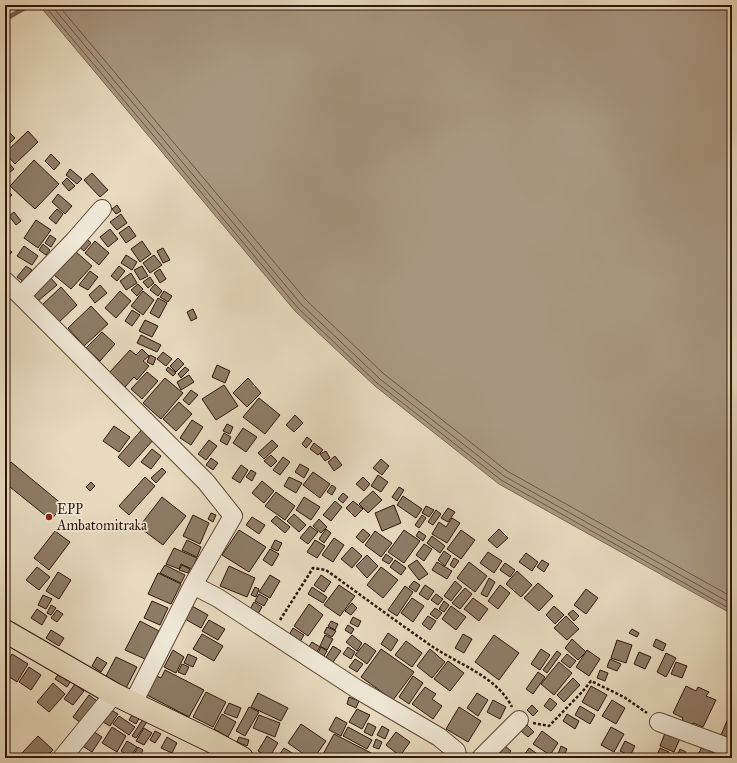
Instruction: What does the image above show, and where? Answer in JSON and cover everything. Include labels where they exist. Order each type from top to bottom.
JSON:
[{"type":"main road","points":[[5,631],[114,694],[211,741],[242,758]]},
{"type":"street","points":[[21,296],[74,241],[102,208]]},
{"type":"street","points":[[5,281],[206,482],[233,516],[193,585],[133,703]]},
{"type":"street","points":[[193,585],[218,598],[357,689],[439,737],[456,751],[458,758]]},
{"type":"street","points":[[62,758],[114,694]]},
{"type":"street","points":[[481,758],[519,720]]},
{"type":"street","points":[[659,722],[732,749]]},
{"type":"path","points":[[271,634],[313,568],[326,570],[434,647],[488,680],[508,698],[519,720],[549,726],[583,692],[591,681],[624,697],[659,722]]},
{"type":"water","points":[[39,5],[732,5],[732,614],[499,484],[375,386],[295,311]]},
{"type":"building","points":[[5,128],[15,138],[5,148]]},
{"type":"building","points":[[28,131],[38,142],[15,164],[5,153]]},
{"type":"building","points":[[51,154],[60,163],[54,170],[45,161]]},
{"type":"building","points":[[5,159],[14,169],[5,176]]},
{"type":"building","points":[[34,160],[59,184],[35,209],[10,186]]},
{"type":"building","points":[[70,169],[82,179],[77,184],[66,175]]},
{"type":"building","points":[[92,173],[108,190],[100,197],[84,180]]},
{"type":"building","points":[[67,178],[75,186],[69,191],[62,183]]},
{"type":"building","points":[[5,189],[12,195],[5,202]]},
{"type":"building","points":[[58,194],[72,206],[65,214],[52,202]]},
{"type":"building","points":[[117,205],[121,211],[116,214],[112,209]]},
{"type":"building","points":[[57,209],[63,214],[56,224],[49,218]]},
{"type":"building","points":[[14,212],[21,221],[16,225],[9,216]]},
{"type":"building","points":[[121,214],[127,223],[117,230],[110,222]]},
{"type":"building","points":[[36,220],[51,230],[38,248],[24,238]]},
{"type":"building","points":[[129,226],[136,236],[126,243],[119,233]]},
{"type":"building","points":[[110,229],[118,239],[108,247],[100,237]]},
{"type":"building","points":[[50,235],[56,239],[51,247],[45,243]]},
{"type":"building","points":[[85,237],[91,243],[84,251],[78,246]]},
{"type":"building","points":[[95,241],[109,253],[99,265],[85,253]]},
{"type":"building","points":[[142,241],[151,254],[140,262],[131,249]]},
{"type":"building","points":[[43,244],[50,250],[46,255],[39,250]]},
{"type":"building","points":[[24,246],[38,256],[32,265],[17,256]]},
{"type":"building","points":[[5,247],[12,252],[5,260]]},
{"type":"building","points":[[163,248],[170,260],[163,263],[157,251]]},
{"type":"building","points":[[75,251],[92,266],[71,289],[54,275]]},
{"type":"building","points":[[126,255],[137,262],[132,270],[121,263]]},
{"type":"building","points":[[154,255],[162,265],[150,273],[143,263]]},
{"type":"building","points":[[26,266],[32,270],[24,282],[17,277]]},
{"type":"building","points":[[119,266],[125,271],[117,281],[111,276]]},
{"type":"building","points":[[142,266],[148,276],[140,280],[134,270]]},
{"type":"building","points":[[160,269],[166,279],[160,283],[154,273]]},
{"type":"building","points":[[90,271],[98,277],[88,290],[79,285]]},
{"type":"building","points":[[131,273],[137,283],[126,290],[120,281]]},
{"type":"building","points":[[50,277],[57,285],[38,301],[30,293]]},
{"type":"building","points":[[150,277],[154,283],[148,288],[143,282]]},
{"type":"building","points":[[138,284],[143,289],[137,296],[131,290]]},
{"type":"building","points":[[155,284],[162,291],[158,296],[150,290]]},
{"type":"building","points":[[100,285],[107,293],[95,303],[89,295]]},
{"type":"building","points":[[61,287],[77,305],[57,324],[41,306]]},
{"type":"building","points":[[120,291],[131,301],[116,318],[105,308]]},
{"type":"building","points":[[143,291],[154,300],[143,315],[131,306]]},
{"type":"building","points":[[164,291],[172,296],[168,302],[160,297]]},
{"type":"building","points":[[158,298],[167,303],[159,318],[150,313]]},
{"type":"building","points":[[91,306],[108,324],[84,346],[68,328]]},
{"type":"building","points":[[193,309],[197,318],[191,321],[187,312]]},
{"type":"building","points":[[132,310],[140,315],[132,326],[125,321]]},
{"type":"building","points":[[145,320],[158,326],[152,337],[139,331]]},
{"type":"building","points":[[102,332],[115,344],[100,361],[86,348]]},
{"type":"building","points":[[141,335],[161,345],[157,352],[137,343]]},
{"type":"building","points":[[142,349],[149,356],[143,361],[149,366],[137,380],[134,377],[125,387],[109,373],[130,350],[136,355]]},
{"type":"building","points":[[163,352],[172,359],[166,366],[157,359]]},
{"type":"building","points":[[150,355],[156,358],[153,365],[147,362]]},
{"type":"building","points":[[178,358],[184,364],[176,372],[170,366]]},
{"type":"building","points":[[217,365],[230,371],[225,383],[212,377]]},
{"type":"building","points":[[168,367],[176,373],[173,376],[166,370]]},
{"type":"building","points":[[185,367],[189,370],[181,378],[178,374]]},
{"type":"building","points":[[147,372],[158,381],[142,399],[131,389]]},
{"type":"building","points":[[189,375],[194,382],[181,390],[177,382]]},
{"type":"building","points":[[165,378],[183,393],[161,419],[143,403]]},
{"type":"building","points":[[248,378],[261,393],[247,407],[233,393]]},
{"type":"building","points":[[224,385],[238,406],[216,420],[202,399]]},
{"type":"building","points":[[191,390],[198,395],[189,405],[183,400]]},
{"type":"building","points":[[259,398],[280,415],[265,434],[243,417]]},
{"type":"building","points":[[179,402],[192,414],[176,431],[163,419]]},
{"type":"building","points":[[295,415],[303,423],[294,432],[286,425]]},
{"type":"building","points":[[192,420],[203,427],[191,445],[180,438]]},
{"type":"building","points":[[227,424],[233,427],[230,434],[223,431]]},
{"type":"building","points":[[114,426],[130,437],[119,452],[103,441]]},
{"type":"building","points":[[144,427],[155,438],[129,467],[118,457]]},
{"type":"building","points":[[243,428],[257,437],[246,452],[233,443]]},
{"type":"building","points":[[224,433],[231,437],[227,445],[220,441]]},
{"type":"building","points":[[307,437],[312,441],[306,448],[302,444]]},
{"type":"building","points":[[209,440],[217,446],[206,460],[198,454]]},
{"type":"building","points":[[272,440],[278,446],[264,459],[258,453]]},
{"type":"building","points":[[314,443],[323,450],[318,455],[310,449]]},
{"type":"building","points":[[152,449],[161,456],[151,469],[141,462]]},
{"type":"building","points":[[326,451],[330,458],[325,461],[320,454]]},
{"type":"building","points":[[271,455],[277,461],[271,467],[264,461]]},
{"type":"building","points":[[335,456],[342,465],[334,471],[328,462]]},
{"type":"building","points":[[283,457],[290,462],[280,475],[273,470]]},
{"type":"building","points":[[211,458],[218,463],[213,470],[206,465]]},
{"type":"building","points":[[381,459],[389,466],[382,475],[373,468]]},
{"type":"building","points":[[11,462],[63,505],[51,520],[5,483],[5,470]]},
{"type":"building","points":[[300,464],[309,469],[304,478],[295,472]]},
{"type":"building","points":[[241,465],[248,470],[240,483],[232,478]]},
{"type":"building","points":[[162,468],[166,472],[156,483],[151,478]]},
{"type":"building","points":[[251,470],[256,473],[252,481],[246,477]]},
{"type":"building","points":[[313,472],[330,484],[320,498],[303,485]]},
{"type":"building","points":[[378,475],[388,482],[381,492],[371,486]]},
{"type":"building","points":[[145,477],[155,486],[129,515],[119,506]]},
{"type":"building","points":[[289,477],[302,483],[296,493],[284,486]]},
{"type":"building","points":[[363,477],[370,484],[364,491],[356,484]]},
{"type":"building","points":[[262,481],[274,491],[264,503],[252,493]]},
{"type":"building","points":[[91,482],[95,486],[90,491],[86,487]]},
{"type":"building","points":[[332,485],[336,488],[332,495],[327,492]]},
{"type":"building","points":[[399,487],[404,490],[397,501],[392,497]]},
{"type":"building","points":[[373,491],[382,500],[368,513],[359,504]]},
{"type":"building","points":[[276,492],[295,506],[285,520],[265,506]]},
{"type":"building","points":[[343,493],[348,497],[343,503],[338,499]]},
{"type":"building","points":[[403,496],[422,509],[416,518],[397,505]]},
{"type":"building","points":[[162,497],[186,516],[163,545],[139,527]]},
{"type":"building","points":[[304,497],[320,507],[311,520],[296,510]]},
{"type":"building","points":[[335,501],[342,507],[331,521],[323,515]]},
{"type":"building","points":[[353,501],[363,509],[355,517],[346,508]]},
{"type":"building","points":[[394,505],[401,523],[382,531],[375,513]]},
{"type":"building","points":[[426,506],[434,510],[429,517],[422,513]]},
{"type":"building","points":[[448,508],[455,512],[448,522],[441,518]]},
{"type":"building","points":[[436,510],[441,514],[433,525],[428,522]]},
{"type":"building","points":[[211,513],[216,515],[213,522],[208,519]]},
{"type":"building","points":[[294,514],[306,525],[299,532],[287,521]]},
{"type":"building","points":[[193,515],[209,523],[200,544],[183,536]]},
{"type":"building","points":[[422,515],[426,518],[419,528],[415,525]]},
{"type":"building","points":[[276,516],[290,527],[285,533],[271,521]]},
{"type":"building","points":[[252,517],[265,525],[259,534],[246,525]]},
{"type":"building","points":[[452,518],[460,523],[447,543],[432,534],[439,522],[446,527]]},
{"type":"building","points":[[319,519],[327,527],[321,533],[313,526]]},
{"type":"building","points":[[310,526],[318,532],[308,544],[300,538]]},
{"type":"building","points":[[326,529],[331,533],[324,543],[319,539]]},
{"type":"building","points":[[363,529],[370,535],[363,543],[356,537]]},
{"type":"building","points":[[499,529],[508,538],[497,548],[488,540]]},
{"type":"building","points":[[239,530],[266,547],[249,572],[222,555]]},
{"type":"building","points":[[404,530],[420,541],[404,563],[388,552]]},
{"type":"building","points":[[461,530],[475,540],[461,559],[447,549]]},
{"type":"building","points":[[55,531],[70,542],[49,570],[34,558]]},
{"type":"building","points":[[375,531],[392,543],[381,557],[365,545]]},
{"type":"building","points":[[419,531],[426,536],[423,541],[416,536]]},
{"type":"building","points":[[432,536],[445,546],[440,553],[427,543]]},
{"type":"building","points":[[334,538],[344,545],[333,562],[322,555]]},
{"type":"building","points":[[187,540],[201,547],[197,557],[182,550]]},
{"type":"building","points":[[275,540],[282,543],[278,551],[271,548]]},
{"type":"building","points":[[315,540],[325,546],[317,558],[307,552]]},
{"type":"building","points":[[424,544],[432,549],[424,561],[416,555]]},
{"type":"building","points":[[352,547],[362,556],[352,568],[341,559]]},
{"type":"building","points":[[174,548],[197,558],[192,569],[181,564],[179,569],[166,564]]},
{"type":"building","points":[[270,549],[279,554],[272,566],[263,560]]},
{"type":"building","points":[[444,551],[451,556],[445,566],[438,560]]},
{"type":"building","points":[[488,552],[502,561],[494,573],[480,563]]},
{"type":"building","points":[[526,553],[538,562],[532,571],[519,562]]},
{"type":"building","points":[[386,554],[393,559],[389,564],[382,560]]},
{"type":"building","points":[[367,555],[378,566],[367,578],[356,566]]},
{"type":"building","points":[[454,558],[459,561],[454,568],[450,565]]},
{"type":"building","points":[[395,560],[406,568],[401,575],[390,567]]},
{"type":"building","points":[[417,560],[428,574],[419,580],[408,566]]},
{"type":"building","points":[[542,560],[549,564],[544,572],[537,567]]},
{"type":"building","points":[[437,562],[452,571],[447,579],[432,570]]},
{"type":"building","points":[[469,562],[487,576],[475,592],[457,578]]},
{"type":"building","points":[[505,563],[515,570],[510,577],[500,570]]},
{"type":"building","points":[[165,565],[185,575],[181,583],[160,573]]},
{"type":"building","points":[[182,565],[190,569],[188,573],[179,570]]},
{"type":"building","points":[[229,566],[255,578],[247,597],[220,586]]},
{"type":"building","points":[[37,567],[50,577],[39,590],[26,580]]},
{"type":"building","points":[[381,567],[398,580],[383,598],[367,585]]},
{"type":"building","points":[[517,571],[532,585],[521,597],[506,584]]},
{"type":"building","points":[[58,572],[71,580],[59,599],[46,591]]},
{"type":"building","points":[[158,573],[181,584],[171,604],[148,594]]},
{"type":"building","points":[[270,575],[280,581],[270,598],[259,592]]},
{"type":"building","points":[[321,575],[331,582],[324,592],[314,585]]},
{"type":"building","points":[[489,578],[495,582],[487,597],[481,594]]},
{"type":"building","points":[[414,581],[420,585],[416,592],[409,587]]},
{"type":"building","points":[[455,581],[462,587],[451,601],[444,596]]},
{"type":"building","points":[[538,583],[553,596],[539,611],[524,598]]},
{"type":"building","points":[[339,585],[355,596],[340,616],[324,605]]},
{"type":"building","points":[[425,585],[434,591],[428,600],[419,594]]},
{"type":"building","points":[[500,585],[510,593],[498,609],[488,601]]},
{"type":"building","points":[[405,586],[413,592],[397,616],[388,610]]},
{"type":"building","points":[[255,587],[259,589],[256,597],[251,595]]},
{"type":"building","points":[[312,587],[327,597],[323,603],[308,594]]},
{"type":"building","points":[[465,588],[472,594],[460,609],[452,603]]},
{"type":"building","points":[[586,589],[598,598],[586,614],[574,605]]},
{"type":"building","points":[[259,594],[268,599],[264,606],[255,601]]},
{"type":"building","points":[[436,594],[443,599],[438,605],[431,600]]},
{"type":"building","points":[[43,595],[52,599],[46,609],[38,605]]},
{"type":"building","points":[[412,598],[424,606],[413,622],[401,613]]},
{"type":"building","points":[[473,598],[488,609],[479,621],[464,609]]},
{"type":"building","points":[[152,601],[168,608],[160,625],[144,618]]},
{"type":"building","points":[[444,601],[449,605],[444,612],[439,609]]},
{"type":"building","points":[[254,602],[262,607],[258,614],[250,609]]},
{"type":"building","points":[[352,603],[357,608],[351,615],[345,611]]},
{"type":"building","points":[[309,604],[323,615],[308,636],[294,626]]},
{"type":"building","points":[[51,605],[56,608],[51,615],[47,613]]},
{"type":"building","points":[[192,606],[208,615],[201,628],[185,619]]},
{"type":"building","points":[[451,606],[466,617],[456,630],[442,619]]},
{"type":"building","points":[[554,606],[564,615],[555,624],[546,615]]},
{"type":"building","points":[[435,608],[442,613],[437,619],[430,614]]},
{"type":"building","points":[[37,609],[47,616],[42,625],[31,618]]},
{"type":"building","points":[[57,610],[63,614],[57,622],[51,618]]},
{"type":"building","points":[[573,610],[579,616],[574,621],[568,614]]},
{"type":"building","points":[[428,616],[436,621],[430,630],[422,624]]},
{"type":"building","points":[[566,616],[579,629],[567,640],[554,628]]},
{"type":"building","points":[[353,617],[361,621],[358,627],[350,623]]},
{"type":"building","points":[[209,620],[225,629],[218,640],[202,631]]},
{"type":"building","points":[[140,621],[159,631],[145,659],[125,650]]},
{"type":"building","points":[[331,621],[338,624],[335,630],[328,626]]},
{"type":"building","points":[[348,625],[354,629],[351,634],[345,630]]},
{"type":"building","points":[[327,627],[336,631],[332,637],[324,633]]},
{"type":"building","points":[[293,628],[304,635],[300,642],[289,635]]},
{"type":"building","points":[[632,629],[639,633],[637,637],[629,633]]},
{"type":"building","points":[[51,630],[64,638],[59,646],[46,638]]},
{"type":"building","points":[[388,633],[398,640],[391,651],[381,644]]},
{"type":"building","points":[[202,634],[223,646],[214,661],[193,649]]},
{"type":"building","points":[[463,634],[472,639],[464,653],[455,648]]},
{"type":"building","points":[[325,635],[333,639],[327,650],[320,646]]},
{"type":"building","points":[[352,635],[362,643],[357,651],[346,642]]},
{"type":"building","points":[[494,635],[519,653],[499,680],[475,662]]},
{"type":"building","points":[[572,639],[586,652],[578,660],[565,648]]},
{"type":"building","points":[[656,639],[666,644],[663,651],[653,646]]},
{"type":"building","points":[[617,640],[632,645],[626,663],[611,658]]},
{"type":"building","points":[[406,641],[422,653],[412,667],[395,655]]},
{"type":"building","points":[[312,642],[320,647],[316,653],[308,648]]},
{"type":"building","points":[[365,643],[376,651],[367,664],[355,655]]},
{"type":"building","points":[[333,646],[341,651],[333,662],[326,657]]},
{"type":"building","points":[[321,647],[327,651],[324,656],[318,653]]},
{"type":"building","points":[[348,647],[355,652],[351,659],[343,654]]},
{"type":"building","points":[[381,649],[414,672],[393,700],[361,677]]},
{"type":"building","points":[[430,649],[445,662],[432,678],[417,666]]},
{"type":"building","points":[[541,649],[550,655],[540,670],[531,664]]},
{"type":"building","points":[[173,650],[184,657],[176,673],[164,667]]},
{"type":"building","points":[[587,650],[600,659],[589,676],[576,667]]},
{"type":"building","points":[[557,651],[561,654],[547,673],[543,670]]},
{"type":"building","points":[[639,652],[651,657],[645,669],[634,664]]},
{"type":"building","points":[[666,653],[676,658],[666,677],[657,672]]},
{"type":"building","points":[[12,654],[28,664],[17,682],[5,674],[5,665]]},
{"type":"building","points":[[188,654],[197,658],[193,667],[184,663]]},
{"type":"building","points":[[567,654],[576,661],[570,668],[561,661]]},
{"type":"building","points":[[97,657],[107,663],[101,672],[92,666]]},
{"type":"building","points":[[116,657],[137,667],[125,690],[104,680]]},
{"type":"building","points":[[355,659],[363,664],[357,672],[349,667]]},
{"type":"building","points":[[610,659],[621,664],[617,671],[607,667]]},
{"type":"building","points":[[448,661],[464,673],[450,691],[434,679]]},
{"type":"building","points":[[559,662],[572,673],[554,695],[541,684]]},
{"type":"building","points":[[676,662],[687,666],[682,678],[671,674]]},
{"type":"building","points":[[182,664],[189,667],[185,675],[178,672]]},
{"type":"building","points":[[29,667],[41,675],[31,690],[19,682]]},
{"type":"building","points":[[62,669],[74,676],[67,687],[55,679]]},
{"type":"building","points":[[165,670],[204,690],[189,717],[145,694],[155,675],[161,678]]},
{"type":"building","points":[[600,670],[608,673],[605,681],[597,678]]},
{"type":"building","points":[[538,672],[545,677],[533,694],[526,689]]},
{"type":"building","points":[[413,676],[423,683],[409,704],[399,697]]},
{"type":"building","points":[[573,678],[580,685],[564,702],[557,695]]},
{"type":"building","points":[[53,683],[65,694],[49,712],[37,702]]},
{"type":"building","points":[[75,684],[84,691],[73,705],[64,699]]},
{"type":"building","points":[[591,686],[607,695],[598,711],[582,702]]},
{"type":"building","points":[[686,686],[696,691],[698,687],[709,692],[706,696],[716,700],[703,727],[682,721],[683,718],[673,713]]},
{"type":"building","points":[[425,687],[436,694],[432,699],[442,706],[433,719],[412,704]]},
{"type":"building","points":[[206,692],[226,702],[213,727],[193,717]]},
{"type":"building","points":[[258,693],[288,708],[281,721],[251,707]]},
{"type":"building","points":[[477,693],[488,700],[478,716],[467,708]]},
{"type":"building","points":[[89,695],[101,704],[85,726],[73,717]]},
{"type":"building","points":[[349,697],[359,701],[356,708],[347,704]]},
{"type":"building","points":[[550,698],[557,704],[551,711],[544,706]]},
{"type":"building","points":[[493,700],[506,707],[500,719],[487,712]]},
{"type":"building","points":[[612,700],[625,708],[616,724],[602,716]]},
{"type":"building","points":[[229,703],[241,708],[237,718],[224,713]]},
{"type":"building","points":[[532,705],[538,711],[533,716],[527,710]]},
{"type":"building","points":[[580,706],[595,715],[590,724],[575,715]]},
{"type":"building","points":[[249,707],[259,712],[245,736],[236,731]]},
{"type":"building","points":[[459,707],[481,721],[468,742],[446,729]]},
{"type":"building","points":[[357,709],[370,715],[362,729],[349,722]]},
{"type":"building","points":[[732,709],[732,739],[721,735]]},
{"type":"building","points":[[111,710],[118,714],[110,726],[103,722]]},
{"type":"building","points":[[133,713],[140,717],[136,724],[129,720]]},
{"type":"building","points":[[222,714],[236,722],[228,737],[214,729]]},
{"type":"building","points":[[567,714],[579,721],[575,729],[563,721]]},
{"type":"building","points":[[259,715],[280,723],[275,737],[253,728]]},
{"type":"building","points":[[119,716],[135,727],[129,735],[113,724]]},
{"type":"building","points":[[336,717],[347,723],[341,736],[329,730]]},
{"type":"building","points":[[143,719],[147,722],[136,738],[132,736]]},
{"type":"building","points":[[368,723],[376,727],[372,736],[364,732]]},
{"type":"building","points":[[301,724],[326,741],[314,758],[309,758],[288,743]]},
{"type":"building","points":[[527,725],[534,732],[528,737],[521,731]]},
{"type":"building","points":[[382,726],[389,730],[385,739],[377,735]]},
{"type":"building","points":[[112,727],[126,736],[117,752],[102,743]]},
{"type":"building","points":[[348,727],[372,740],[367,749],[343,736]]},
{"type":"building","points":[[611,727],[624,734],[614,752],[601,745]]},
{"type":"building","points":[[144,728],[152,733],[144,745],[136,741]]},
{"type":"building","points":[[667,728],[682,734],[674,752],[660,746]]},
{"type":"building","points":[[91,730],[102,737],[92,752],[81,745]]},
{"type":"building","points":[[155,731],[161,734],[155,743],[150,740]]},
{"type":"building","points":[[542,731],[558,743],[550,755],[533,744]]},
{"type":"building","points":[[396,732],[410,742],[400,756],[386,745]]},
{"type":"building","points":[[334,734],[375,755],[374,758],[321,758]]},
{"type":"building","points":[[38,736],[53,750],[45,758],[27,758],[22,753]]},
{"type":"building","points":[[267,736],[278,743],[269,758],[258,751]]},
{"type":"building","points":[[167,737],[177,743],[172,753],[161,748]]},
{"type":"building","points":[[239,737],[249,740],[247,746],[237,742]]},
{"type":"building","points":[[376,739],[382,742],[379,749],[373,747]]},
{"type":"building","points":[[127,741],[137,747],[130,757],[121,751]]},
{"type":"building","points":[[625,741],[635,746],[630,756],[620,751]]},
{"type":"building","points":[[505,746],[511,751],[505,758],[498,758],[497,757]]},
{"type":"building","points":[[561,746],[567,749],[563,758],[557,757]]},
{"type":"building","points":[[138,747],[143,750],[139,757],[134,754]]},
{"type":"building","points":[[702,747],[714,753],[711,758],[696,758]]},
{"type":"building","points":[[284,748],[297,756],[296,758],[277,758]]},
{"type":"building","points":[[529,748],[543,758],[522,758]]},
{"type":"building","points":[[660,748],[669,752],[666,758],[656,758]]},
{"type":"building","points":[[680,749],[686,752],[683,758],[677,756]]},
{"type":"waterway","points":[[5,18],[30,5]]},
{"type":"place","name":"EPP Ambatomitraka","points":[[49,517]]}]
